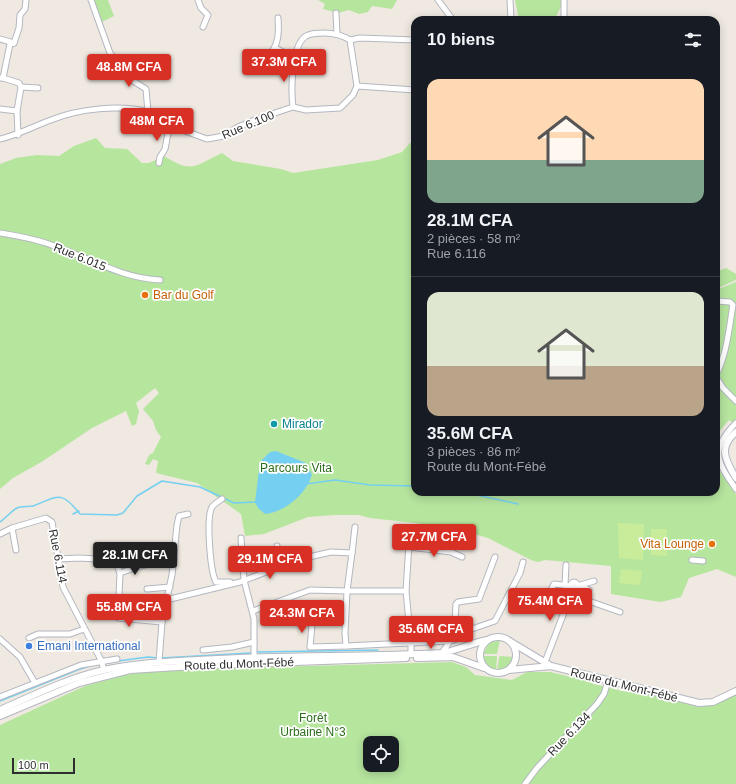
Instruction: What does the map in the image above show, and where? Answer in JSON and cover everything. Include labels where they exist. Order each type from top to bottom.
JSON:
[{"type":"street","points":[[18,135],[17,111],[21,87],[19,83],[2,78],[10,44],[14,43],[19,28],[20,15],[25,10],[26,0]]},
{"type":"street","points":[[0,139],[18,135],[52,119],[83,111],[99,109],[148,112],[146,89],[130,79],[110,53],[91,0]]},
{"type":"street","points":[[198,0],[201,9],[208,15],[203,27]]},
{"type":"street","points":[[438,0],[450,16]]},
{"type":"street","points":[[510,0],[511,16]]},
{"type":"street","points":[[564,0],[564,16]]},
{"type":"street","points":[[336,13],[337,34]]},
{"type":"street","points":[[270,54],[275,48],[278,34],[278,18]]},
{"type":"street","points":[[350,40],[357,86],[353,95],[340,108],[306,110],[293,107],[292,96],[295,58],[300,42],[305,36],[312,33],[337,34],[350,40],[360,38],[411,40]]},
{"type":"street","points":[[0,39],[14,43]]},
{"type":"street","points":[[275,48],[295,58]]},
{"type":"street","points":[[357,86],[411,90]]},
{"type":"street","points":[[21,87],[38,88]]},
{"type":"street","name":"Rue 6.100","points":[[148,112],[204,138],[224,136],[238,126],[293,107]]},
{"type":"street","points":[[0,109],[17,111]]},
{"type":"street","points":[[159,163],[160,157],[165,149],[170,123]]},
{"type":"street","name":"Rue 6.015","points":[[0,233],[53,245],[100,265],[137,278],[160,280]]},
{"type":"street","points":[[720,301],[730,302],[733,305],[726,345],[720,368]]},
{"type":"street","points":[[720,383],[736,401]]},
{"type":"street","points":[[720,446],[722,439],[736,423]]},
{"type":"street","points":[[736,432],[727,442],[725,451],[726,461],[736,478]]},
{"type":"street","points":[[720,456],[722,470],[736,489]]},
{"type":"street","points":[[222,499],[212,506],[209,518],[212,562],[216,582],[233,583]]},
{"type":"street","points":[[159,662],[162,622],[170,587],[177,525],[179,516],[188,514]]},
{"type":"street","name":"Rue 6.114","points":[[12,528],[46,518],[52,522],[63,587],[101,660],[104,670]]},
{"type":"street","points":[[346,646],[346,591],[355,527]]},
{"type":"street","points":[[0,534],[12,528],[16,550]]},
{"type":"street","points":[[410,528],[406,591],[411,654]]},
{"type":"street","points":[[241,538],[244,580],[253,611],[254,657]]},
{"type":"street","points":[[144,546],[151,563]]},
{"type":"street","points":[[273,569],[276,546]]},
{"type":"street","points":[[409,547],[451,552],[462,557]]},
{"type":"street","points":[[166,600],[244,580],[300,559],[331,552],[352,553]]},
{"type":"street","points":[[452,640],[456,604],[458,602],[479,598],[495,557]]},
{"type":"street","points":[[59,559],[79,558],[115,560],[120,573],[118,619],[162,622]]},
{"type":"street","points":[[120,573],[151,563],[174,559]]},
{"type":"street","points":[[692,560],[703,561]]},
{"type":"street","points":[[442,653],[452,640],[469,630],[495,621],[520,573],[523,562]]},
{"type":"street","points":[[545,662],[573,586],[566,565]]},
{"type":"street","points":[[573,586],[594,581]]},
{"type":"street","points":[[550,592],[554,584],[573,586],[589,590]]},
{"type":"street","points":[[147,589],[170,587]]},
{"type":"street","points":[[253,611],[310,590],[406,591]]},
{"type":"street","points":[[570,596],[620,612]]},
{"type":"street","points":[[312,625],[310,647],[452,640]]},
{"type":"street","points":[[29,638],[38,634],[70,634],[84,629]]},
{"type":"street","points":[[510,642],[516,656],[514,664],[509,670],[496,674],[484,668],[480,660],[480,649],[487,640],[501,637],[510,642],[545,662],[551,666]]},
{"type":"street","points":[[0,639],[20,657],[35,683]]},
{"type":"street","name":"Route du Mont-Fébé","points":[[0,710],[76,678],[104,670],[159,662],[254,657],[442,653],[487,640]]},
{"type":"street","points":[[203,650],[232,647],[254,642]]},
{"type":"street","name":"Route du Mont-Fébé","points":[[0,716],[79,683],[130,670],[254,663],[453,657],[484,668]]},
{"type":"street","points":[[0,697],[81,665],[117,658]]},
{"type":"street","name":"Route du Mont-Fébé","points":[[509,670],[551,666],[704,704],[719,700],[736,691]]},
{"type":"street","name":"Rue 6.134","points":[[525,784],[537,768],[597,704],[604,694],[608,681]]},
{"type":"green space","points":[[92,0],[108,0],[114,16],[100,23]]},
{"type":"green space","points":[[318,0],[397,0],[392,9],[372,6],[368,12],[359,14],[349,10],[338,13],[323,9],[325,4]]},
{"type":"green space","points":[[515,0],[564,0],[555,16],[518,16]]},
{"type":"green space","name":"Parcours Vita","points":[[96,138],[105,148],[127,149],[142,163],[149,163],[164,156],[173,162],[188,166],[199,164],[222,153],[233,161],[281,169],[293,173],[378,160],[402,152],[411,143],[411,496],[720,496],[720,471],[736,494],[736,577],[717,569],[689,578],[681,597],[661,602],[611,594],[611,566],[545,560],[538,562],[531,560],[488,538],[467,532],[415,523],[370,518],[359,515],[334,515],[308,517],[264,534],[245,536],[241,514],[197,483],[156,473],[158,461],[153,459],[149,465],[145,464],[149,455],[153,453],[161,437],[156,430],[153,421],[143,409],[159,393],[155,388],[136,403],[139,411],[136,424],[132,426],[126,411],[92,428],[43,461],[13,478],[0,489],[0,164],[16,158],[37,155],[59,156],[74,146]]},
{"type":"green space","points":[[726,268],[736,274],[736,280],[720,287],[720,270]]},
{"type":"green space","points":[[736,282],[736,426],[729,420],[720,431],[720,288]]},
{"type":"green space","points":[[618,523],[644,524],[643,560],[619,558]]},
{"type":"green space","points":[[651,529],[667,529],[667,556],[651,555]]},
{"type":"green space","points":[[621,569],[642,571],[640,585],[619,583]]},
{"type":"green space","points":[[500,640],[497,654],[483,654],[489,643]]},
{"type":"green space","points":[[483,656],[497,656],[496,671],[486,665]]},
{"type":"green space","points":[[499,657],[513,657],[508,667],[497,671]]},
{"type":"green space","name":"Forêt Urbaine N°3","points":[[452,662],[466,667],[475,675],[512,680],[527,672],[550,672],[622,691],[644,692],[698,707],[713,705],[736,693],[736,784],[0,784],[0,725],[85,686],[124,675],[161,670]]},
{"type":"water","points":[[276,451],[306,463],[312,475],[305,489],[294,501],[280,510],[265,514],[258,508],[255,502],[260,462],[270,452]]},
{"type":"waterway","points":[[306,484],[335,480],[370,485],[411,486]]},
{"type":"waterway","points":[[0,522],[17,508],[33,506],[59,497],[68,501],[80,514],[117,515],[123,513],[137,496],[162,481],[200,487],[234,503],[256,502]]},
{"type":"waterway","points":[[481,496],[518,504]]},
{"type":"waterway","points":[[73,514],[79,511]]},
{"type":"waterway","points":[[257,652],[378,650]]},
{"type":"waterway","points":[[161,658],[251,653]]},
{"type":"waterway","points":[[118,661],[148,657],[158,658]]},
{"type":"waterway","points":[[0,701],[80,669],[94,665]]},
{"type":"place","name":"Bar du Golf","points":[[145,295]]},
{"type":"place","name":"Mirador","points":[[274,424]]},
{"type":"place","name":"Vita Lounge","points":[[712,544]]},
{"type":"place","name":"Emani International","points":[[29,646]]}]
